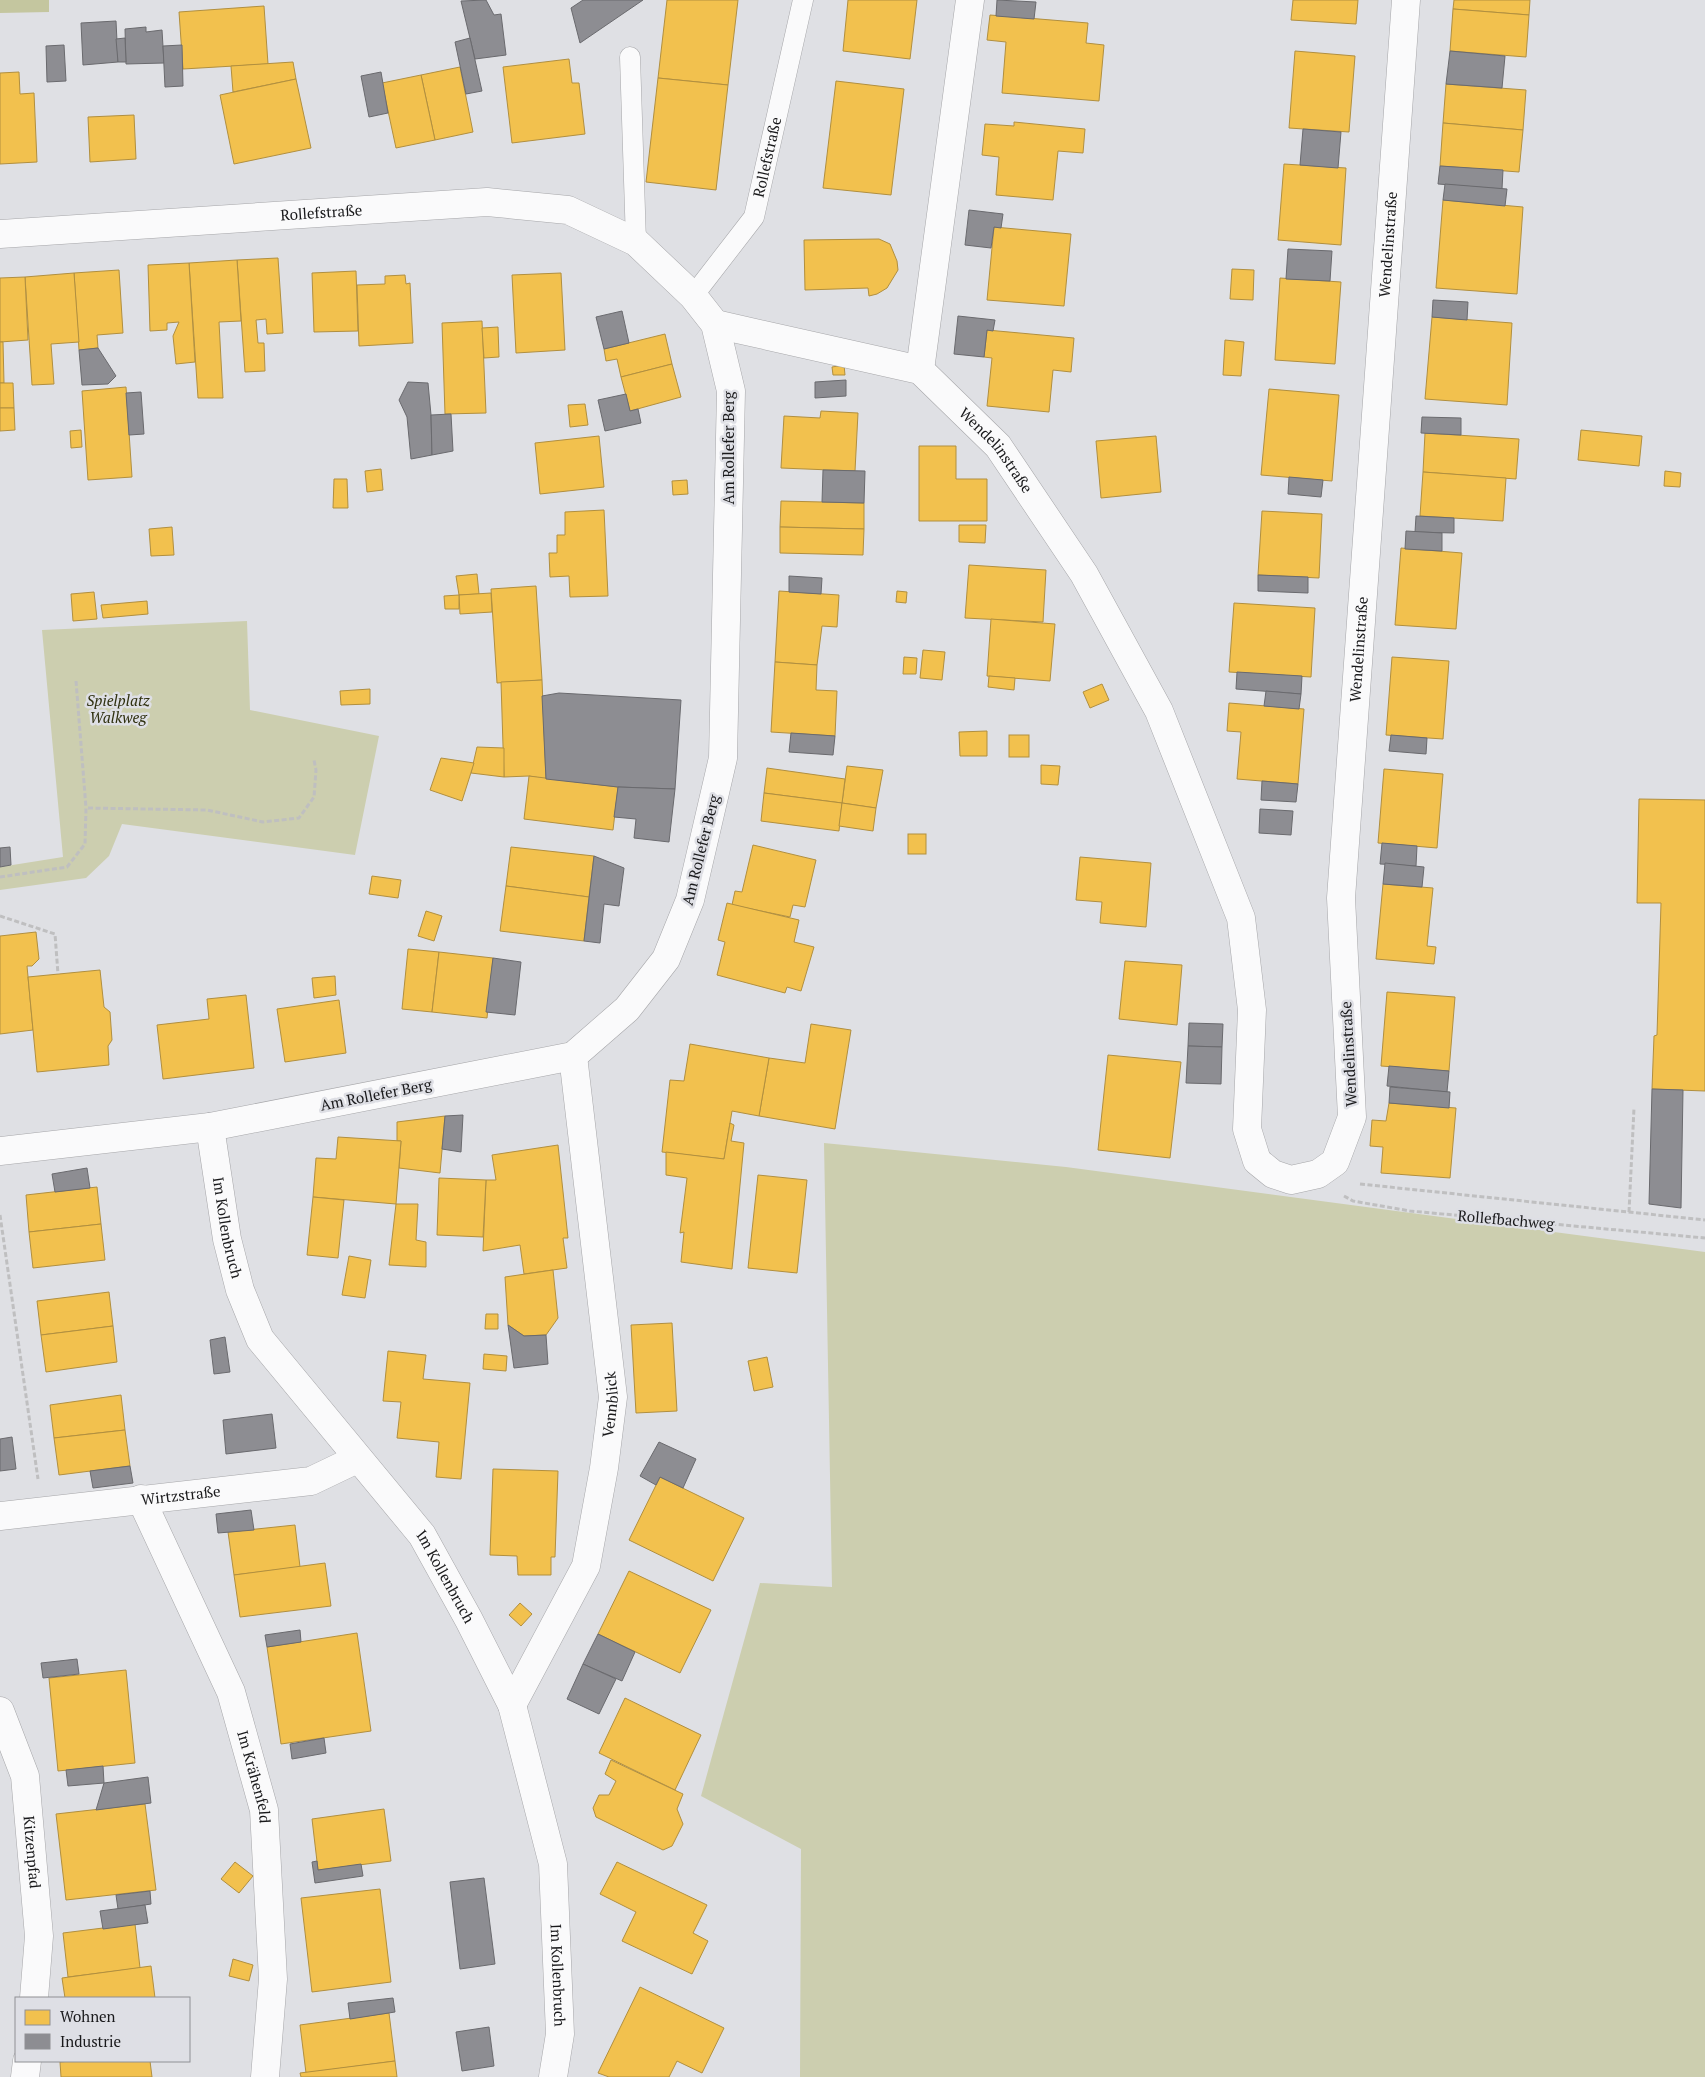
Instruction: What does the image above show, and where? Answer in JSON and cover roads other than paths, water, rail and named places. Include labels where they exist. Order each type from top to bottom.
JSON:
[{"type":"street","points":[[715,324],[920,370],[970,0]]},
{"type":"street","name":"Wendelinstraße","points":[[920,370],[998,446],[1084,574],[1159,711],[1241,918],[1252,1010],[1247,1129],[1257,1160],[1273,1174],[1291,1180],[1326,1168],[1352,1117],[1341,898],[1406,0]]},
{"type":"street","name":"Rollefstraße","points":[[0,234],[487,202],[568,210],[636,242],[693,296],[715,324]]},
{"type":"street","name":"Am Rollefer Berg","points":[[0,1151],[210,1127],[573,1056],[627,1009],[666,959],[690,900],[723,758],[731,391],[715,324]]},
{"type":"street","name":"Vennblick","points":[[512,1705],[586,1566],[604,1468],[613,1397],[573,1056]]},
{"type":"street","name":"Im Kollenbruch","points":[[210,1127],[227,1239],[240,1290],[260,1340],[422,1535],[469,1620],[512,1705],[553,1864],[560,2034],[553,2077]]},
{"type":"street","name":"Wirtzstraße","points":[[0,1516],[311,1481],[357,1459]]},
{"type":"street","name":"Im Krähenfeld","points":[[141,1499],[231,1692],[264,1810],[273,1979],[265,2077]]},
{"type":"street","name":"Kitzenpfad","points":[[0,1712],[25,1776],[39,1936],[34,1997]]},
{"type":"street","points":[[25,2077],[27,2062]]},
{"type":"lane","name":"Rollefstraße","points":[[693,296],[754,218],[803,0]]},
{"type":"lane","points":[[630,56],[636,242]]},
{"type":"park label","name":"Spielplatz Walkweg","points":[[118,710]]}]
